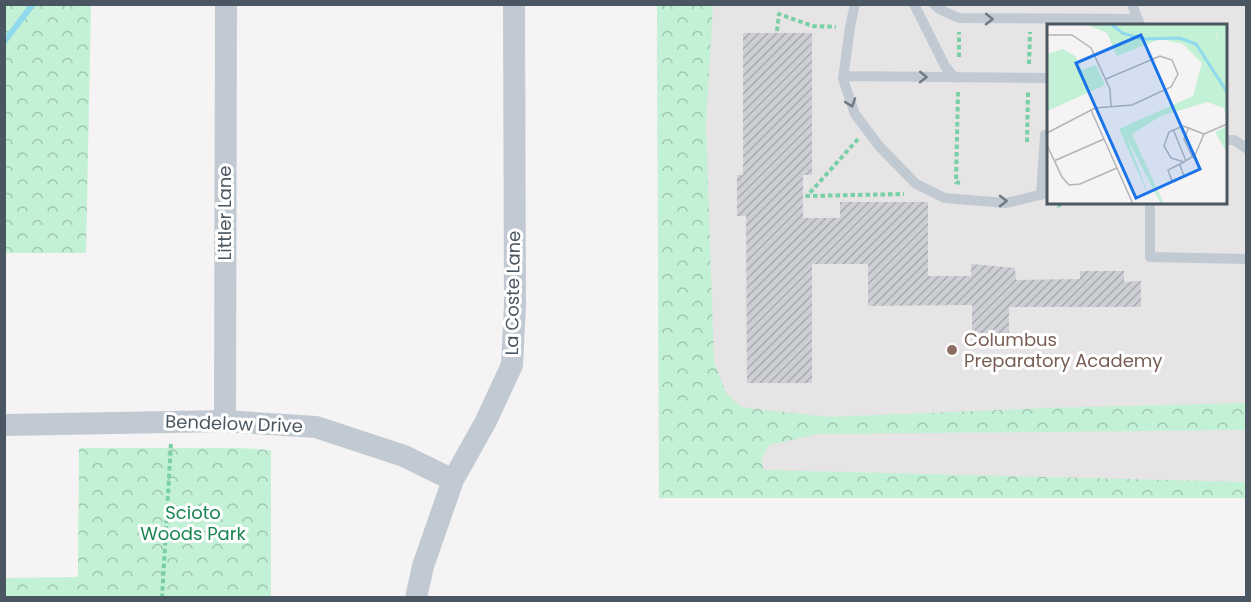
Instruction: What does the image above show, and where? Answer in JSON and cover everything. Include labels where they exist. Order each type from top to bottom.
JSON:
[{"type":"street","name":"Littler Lane","points":[[225,421],[226,4]]},
{"type":"street","name":"La Coste Lane","points":[[416,597],[423,566],[453,480],[486,421],[512,365],[515,305],[514,4]]},
{"type":"street","name":"Bendelow Drive","points":[[4,425],[225,421],[316,427],[404,456],[453,480]]},
{"type":"lane","points":[[855,4],[844,76],[855,114],[879,146],[916,184],[949,198],[1006,202],[1045,194],[1045,135],[1047,135]]},
{"type":"lane","points":[[914,4],[945,66],[956,78]]},
{"type":"lane","points":[[934,4],[939,9],[959,18],[1139,22],[1132,4]]},
{"type":"lane","points":[[844,76],[1047,78]]},
{"type":"lane","points":[[1227,140],[1234,140],[1246,148]]},
{"type":"lane","points":[[1150,204],[1150,257],[1246,259]]},
{"type":"path","points":[[777,32],[779,14],[813,26],[850,27]]},
{"type":"path","points":[[959,18],[956,78],[956,182],[963,184]]},
{"type":"path","points":[[1027,149],[1030,19]]},
{"type":"path","points":[[854,133],[861,146]]},
{"type":"path","points":[[858,139],[807,196],[912,193],[902,188]]},
{"type":"path","points":[[162,597],[172,422]]},
{"type":"shaded area","name":"Columbus Preparatory Academy","points":[[657,5],[1246,5],[1246,498],[659,498]]},
{"type":"green space","points":[[5,4],[91,5],[86,253],[5,253]]},
{"type":"green space","points":[[657,5],[713,5],[706,124],[714,362],[726,393],[741,407],[828,417],[1246,403],[1246,430],[819,434],[769,445],[761,460],[764,470],[1246,482],[1246,498],[659,498]]},
{"type":"green space","name":"Scioto Woods Park","points":[[79,448],[271,450],[271,597],[5,597],[5,578],[78,577]]},
{"type":"building","points":[[743,33],[812,33],[812,175],[803,175],[803,218],[840,218],[840,202],[928,202],[928,276],[971,276],[971,264],[1015,268],[1016,280],[1080,279],[1080,271],[1124,271],[1124,282],[1141,281],[1141,307],[1009,307],[1009,333],[972,333],[972,305],[868,306],[868,264],[812,264],[812,383],[747,383],[746,216],[737,216],[737,175],[743,175]]},
{"type":"waterway","points":[[4,42],[33,4]]},
{"type":"place","name":"Columbus Preparatory Academy","points":[[952,350]]}]
